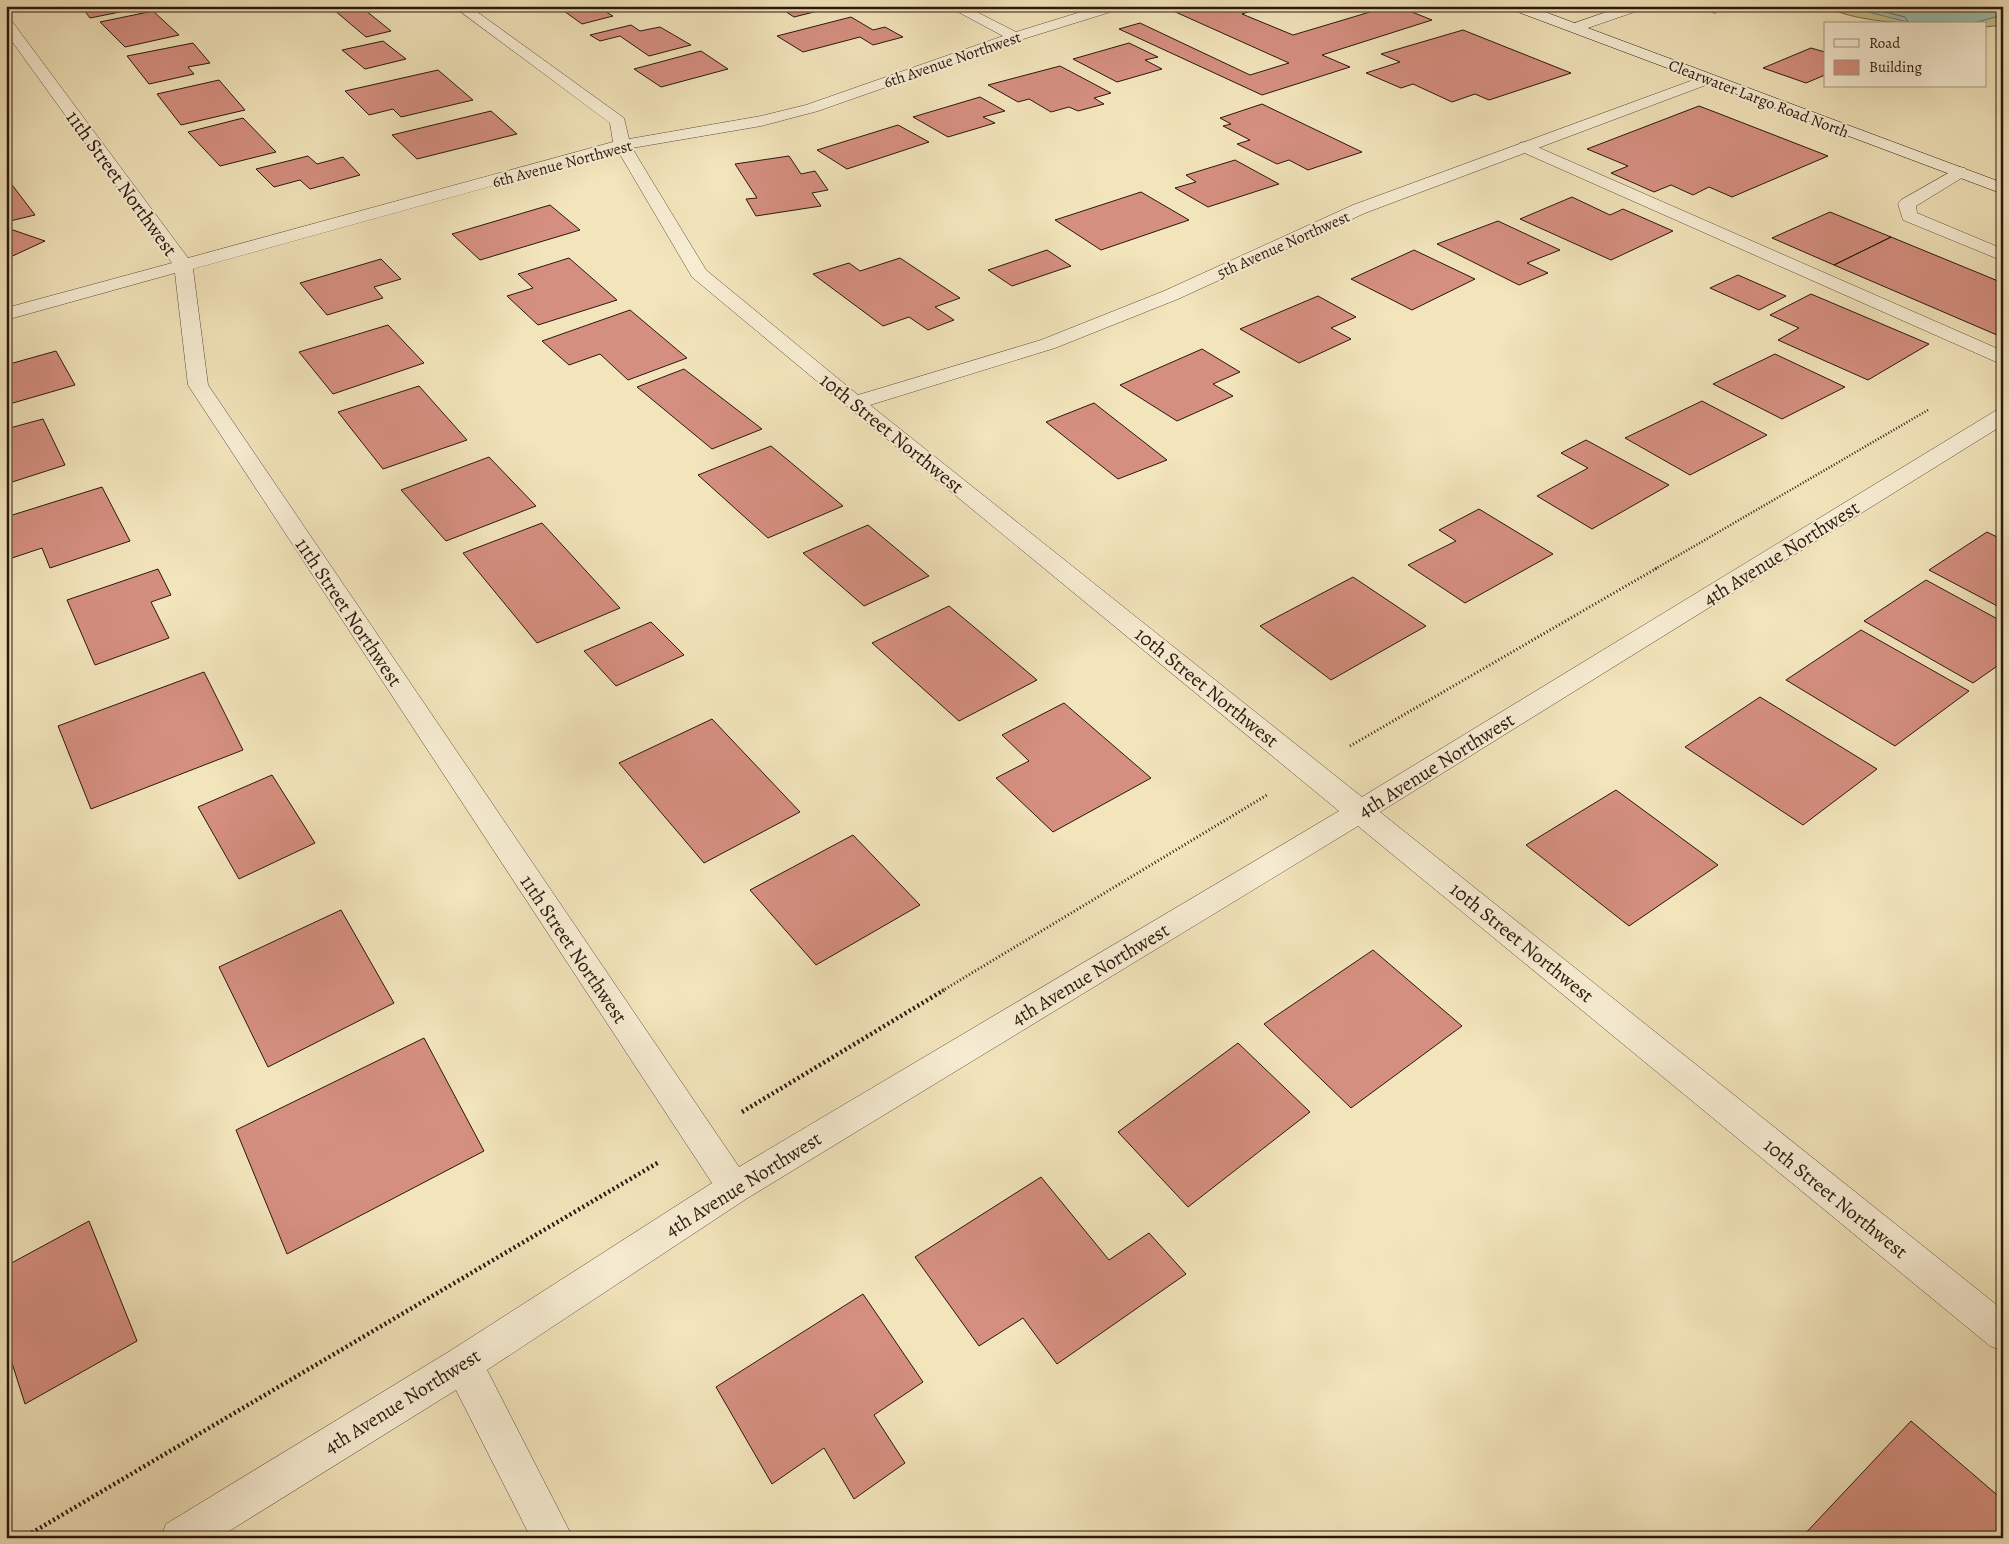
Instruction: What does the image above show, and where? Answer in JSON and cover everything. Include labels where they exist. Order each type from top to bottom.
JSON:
[{"type":"street","name":"10th Street Northwest","points":[[460,6],[618,121],[622,145],[699,273],[855,403],[1361,811],[2003,1334]]},
{"type":"street","points":[[954,6],[1015,37]]},
{"type":"street","name":"6th Avenue Northwest","points":[[6,314],[622,145],[761,121],[812,108],[1015,37],[1115,6]]},
{"type":"street","name":"Clearwater Largo Road North","points":[[1515,6],[2003,189]]},
{"type":"street","points":[[1574,28],[1638,6]]},
{"type":"street","name":"11th Street Northwest","points":[[6,23],[183,265],[198,385],[734,1188]]},
{"type":"street","name":"5th Avenue Northwest","points":[[855,403],[1048,344],[1171,295],[1359,210],[1709,79]]},
{"type":"street","points":[[1526,147],[2003,359]]},
{"type":"street","points":[[1959,172],[1907,204],[1909,216],[2003,256]]},
{"type":"street","name":"4th Avenue Northwest","points":[[180,1538],[463,1364],[734,1188],[1361,811],[2003,416]]},
{"type":"street","points":[[463,1364],[553,1538]]},
{"type":"path","points":[[23,1538],[700,1138],[1310,770],[1934,406]]},
{"type":"green space","points":[[1825,6],[2003,6],[2003,25],[1986,27],[1986,22],[1892,22],[1860,18]]},
{"type":"water","points":[[1845,6],[2003,6],[2003,15],[1977,22],[1907,22]]},
{"type":"building","points":[[81,6],[145,6],[145,7],[90,18]]},
{"type":"building","points":[[360,6],[391,31],[366,37],[334,10]]},
{"type":"building","points":[[557,6],[627,7],[606,12],[613,16],[582,24]]},
{"type":"building","points":[[777,6],[838,6],[794,17]]},
{"type":"building","points":[[1186,6],[1267,6],[1242,14],[1293,35],[1390,6],[1397,6],[1432,20],[1322,55],[1350,67],[1262,95],[1119,29],[1140,23],[1250,75],[1289,63],[1171,10]]},
{"type":"building","points":[[153,11],[179,35],[125,47],[100,22]]},
{"type":"building","points":[[851,17],[873,30],[885,27],[903,37],[873,45],[860,37],[803,52],[777,36]]},
{"type":"building","points":[[631,25],[640,31],[660,27],[691,45],[649,56],[620,36],[600,41],[590,35]]},
{"type":"building","points":[[1463,30],[1571,73],[1489,100],[1475,94],[1452,102],[1413,84],[1401,88],[1366,73],[1400,62],[1381,54]]},
{"type":"building","points":[[383,41],[406,59],[365,69],[342,50]]},
{"type":"building","points":[[193,43],[210,63],[188,67],[194,74],[149,84],[127,56]]},
{"type":"building","points":[[1129,43],[1158,57],[1145,60],[1162,69],[1117,82],[1073,59]]},
{"type":"building","points":[[1811,48],[1824,52],[1824,75],[1806,83],[1763,68]]},
{"type":"building","points":[[701,51],[728,69],[661,87],[634,69]]},
{"type":"building","points":[[1060,66],[1111,93],[1094,98],[1104,104],[1078,111],[1069,107],[1051,112],[1029,99],[1018,102],[988,85]]},
{"type":"building","points":[[438,70],[473,100],[401,117],[393,109],[369,115],[345,91]]},
{"type":"building","points":[[219,80],[245,110],[181,125],[157,94]]},
{"type":"building","points":[[980,97],[1005,111],[983,117],[995,123],[948,137],[913,117]]},
{"type":"building","points":[[1262,104],[1362,152],[1308,170],[1289,160],[1277,164],[1237,144],[1250,140],[1223,126],[1231,124],[1220,118]]},
{"type":"building","points":[[1699,106],[1828,156],[1732,197],[1709,187],[1693,195],[1671,185],[1654,192],[1611,173],[1628,166],[1587,149]]},
{"type":"building","points":[[491,111],[517,134],[417,159],[392,135]]},
{"type":"building","points":[[243,118],[276,152],[220,166],[188,132]]},
{"type":"building","points":[[898,125],[929,142],[847,169],[817,150]]},
{"type":"building","points":[[308,156],[317,164],[343,157],[360,175],[310,189],[300,180],[274,187],[256,169]]},
{"type":"building","points":[[789,156],[801,174],[815,171],[828,190],[812,193],[821,206],[756,216],[746,199],[757,198],[735,164]]},
{"type":"building","points":[[1235,160],[1279,184],[1208,207],[1175,188],[1196,182],[1186,175]]},
{"type":"building","points":[[6,177],[35,215],[6,222]]},
{"type":"building","points":[[1141,192],[1189,220],[1101,250],[1055,220]]},
{"type":"building","points":[[1572,197],[1610,215],[1623,209],[1673,231],[1611,260],[1520,219]]},
{"type":"building","points":[[550,205],[580,230],[480,260],[452,234]]},
{"type":"building","points":[[1830,212],[1891,237],[1834,265],[1772,238]]},
{"type":"building","points":[[1498,221],[1560,250],[1527,263],[1548,273],[1519,285],[1437,244]]},
{"type":"building","points":[[10,229],[45,241],[6,259],[6,230]]},
{"type":"building","points":[[1891,237],[2003,283],[2003,332],[1997,335],[1834,265]]},
{"type":"building","points":[[1047,250],[1071,266],[1012,286],[988,270]]},
{"type":"building","points":[[1414,250],[1475,279],[1412,310],[1351,279]]},
{"type":"building","points":[[569,258],[617,300],[538,325],[507,296],[533,288],[518,274]]},
{"type":"building","points":[[900,258],[960,298],[935,307],[954,320],[928,330],[909,317],[883,326],[813,274],[849,263],[860,271]]},
{"type":"building","points":[[381,259],[401,279],[374,287],[383,298],[327,315],[300,283]]},
{"type":"building","points":[[1738,275],[1786,296],[1759,310],[1710,288]]},
{"type":"building","points":[[1811,294],[1929,344],[1868,380],[1778,340],[1799,328],[1770,315]]},
{"type":"building","points":[[1318,296],[1356,317],[1331,328],[1351,339],[1299,363],[1240,329]]},
{"type":"building","points":[[630,310],[687,358],[628,380],[600,354],[569,365],[542,341]]},
{"type":"building","points":[[388,325],[424,363],[333,394],[299,352]]},
{"type":"building","points":[[1202,349],[1240,372],[1213,384],[1233,396],[1177,421],[1120,385]]},
{"type":"building","points":[[56,351],[75,385],[6,405],[6,365]]},
{"type":"building","points":[[1775,354],[1845,387],[1782,419],[1713,384]]},
{"type":"building","points":[[684,369],[762,429],[712,449],[637,387]]},
{"type":"building","points":[[419,386],[467,440],[383,469],[338,412]]},
{"type":"building","points":[[1702,401],[1767,435],[1690,475],[1625,438]]},
{"type":"building","points":[[1094,403],[1167,460],[1118,479],[1046,422]]},
{"type":"building","points":[[43,419],[65,465],[6,484],[6,429]]},
{"type":"building","points":[[1586,440],[1669,485],[1592,529],[1537,496],[1588,468],[1561,453]]},
{"type":"building","points":[[771,446],[843,506],[768,538],[698,475]]},
{"type":"building","points":[[489,457],[536,506],[446,541],[401,490]]},
{"type":"building","points":[[102,487],[130,541],[50,568],[42,548],[6,560],[6,517]]},
{"type":"building","points":[[1479,509],[1553,554],[1465,603],[1408,565],[1456,541],[1439,530]]},
{"type":"building","points":[[542,523],[620,608],[537,643],[463,553]]},
{"type":"building","points":[[868,525],[929,576],[864,606],[803,553]]},
{"type":"building","points":[[1987,532],[2003,540],[2003,609],[1929,570]]},
{"type":"building","points":[[158,569],[171,595],[151,602],[169,638],[95,665],[67,600]]},
{"type":"building","points":[[1353,577],[1426,626],[1331,680],[1260,626]]},
{"type":"building","points":[[1926,580],[2003,622],[2003,662],[1973,683],[1864,621]]},
{"type":"building","points":[[949,606],[1037,680],[959,721],[872,643]]},
{"type":"building","points":[[651,622],[684,655],[616,686],[584,651]]},
{"type":"building","points":[[1861,630],[1969,691],[1895,746],[1786,680]]},
{"type":"building","points":[[204,672],[243,750],[91,809],[58,726]]},
{"type":"building","points":[[1760,697],[1877,769],[1803,825],[1685,747]]},
{"type":"building","points":[[1064,703],[1151,778],[1053,832],[996,778],[1029,761],[1002,735]]},
{"type":"building","points":[[712,719],[800,812],[704,863],[619,763]]},
{"type":"building","points":[[272,775],[315,843],[239,879],[198,807]]},
{"type":"building","points":[[1616,790],[1718,865],[1629,926],[1526,845]]},
{"type":"building","points":[[853,835],[920,905],[816,965],[750,890]]},
{"type":"building","points":[[341,910],[394,1003],[268,1067],[219,967]]},
{"type":"building","points":[[1373,950],[1462,1026],[1351,1108],[1264,1024]]},
{"type":"building","points":[[424,1038],[484,1151],[287,1254],[236,1130]]},
{"type":"building","points":[[1238,1043],[1310,1112],[1188,1207],[1118,1132]]},
{"type":"building","points":[[1041,1177],[1109,1260],[1149,1233],[1186,1274],[1057,1364],[1023,1318],[979,1346],[915,1257]]},
{"type":"building","points":[[89,1221],[137,1341],[25,1404],[11,1360],[6,1362],[6,1266]]},
{"type":"building","points":[[863,1294],[923,1382],[874,1415],[905,1463],[854,1499],[824,1448],[772,1484],[716,1387]]},
{"type":"building","points":[[1911,1421],[2003,1500],[2003,1538],[1801,1538]]}]
